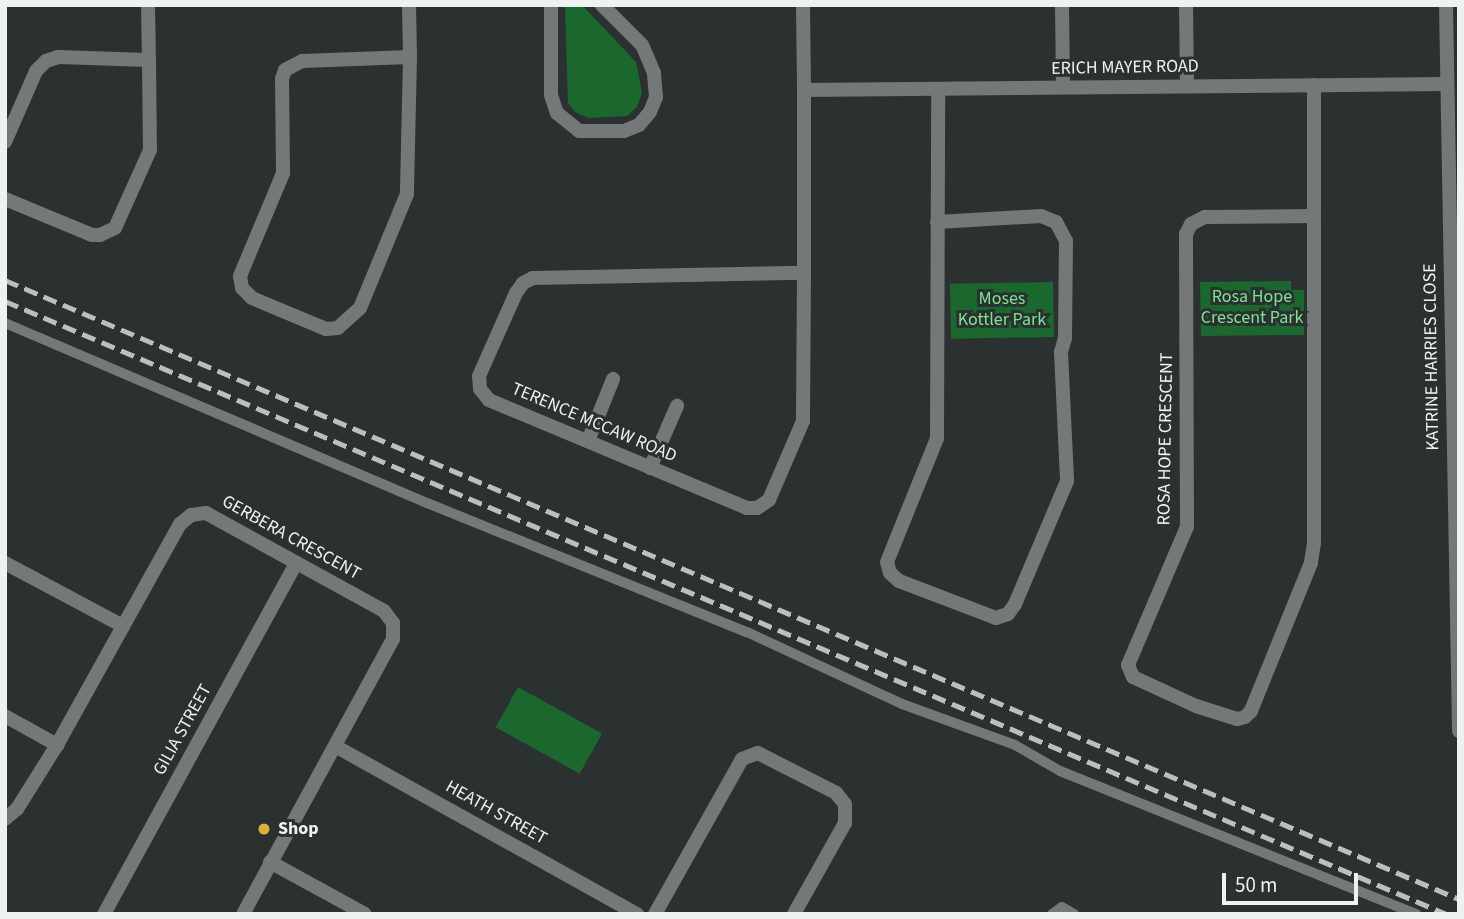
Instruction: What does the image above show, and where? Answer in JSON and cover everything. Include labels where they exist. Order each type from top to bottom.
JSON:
[{"type":"street","points":[[5,199],[92,235],[100,235],[115,228],[150,150],[149,5]]},
{"type":"street","points":[[409,5],[410,57],[407,194],[360,308],[338,328],[326,329],[252,298],[242,288],[240,276],[283,173],[282,79],[285,70],[302,61],[410,57]]},
{"type":"street","points":[[551,5],[551,95],[557,113],[579,131],[624,131],[639,125],[650,112],[656,97],[654,73],[642,45],[602,5]]},
{"type":"street","name":"TERENCE MCCAW ROAD","points":[[803,5],[804,90],[804,273],[803,421],[769,500],[757,508],[747,508],[489,400],[480,389],[479,376],[523,283],[538,277],[804,273]]},
{"type":"street","points":[[1062,5],[1063,88]]},
{"type":"street","points":[[1186,5],[1187,86]]},
{"type":"street","name":"KATRINE HARRIES CLOSE","points":[[1446,5],[1454,267],[1456,708],[1459,731]]},
{"type":"street","points":[[5,142],[36,71],[46,61],[58,57],[149,60]]},
{"type":"street","name":"ERICH MAYER ROAD","points":[[804,90],[1447,84]]},
{"type":"street","name":"ROSA HOPE CRESCENT","points":[[1314,85],[1314,216],[1314,543],[1311,563],[1251,711],[1245,717],[1237,719],[1196,706],[1133,677],[1128,665],[1187,527],[1186,234],[1191,224],[1206,217],[1314,216]]},
{"type":"street","points":[[937,89],[937,222],[937,438],[887,562],[890,573],[899,581],[996,618],[1008,614],[1015,604],[1067,481],[1061,352],[1065,338],[1066,241],[1056,222],[1041,216],[937,222]]},
{"type":"street","points":[[588,441],[613,379]]},
{"type":"street","points":[[650,468],[677,406]]},
{"type":"street","name":"GERBERA CRESCENT","points":[[5,818],[18,809],[57,745],[180,524],[191,514],[206,513],[296,565],[384,611],[393,623],[393,639],[243,914]]},
{"type":"street","points":[[5,563],[123,626]]},
{"type":"street","name":"GILIA STREET","points":[[104,914],[296,565]]},
{"type":"street","points":[[5,716],[57,745]]},
{"type":"street","name":"HEATH STREET","points":[[335,746],[637,914]]},
{"type":"street","points":[[655,914],[741,759],[758,753],[836,793],[845,804],[845,823],[794,914]]},
{"type":"street","points":[[270,862],[365,914]]},
{"type":"lane","points":[[5,323],[427,503],[747,632],[902,704],[1016,744],[1060,771],[1416,914]]},
{"type":"lane","points":[[1052,914],[1062,907],[1074,914]]},
{"type":"green space","points":[[565,5],[582,5],[636,62],[642,93],[637,107],[627,116],[588,118],[575,112],[568,103]]},
{"type":"green space","name":"Rosa Hope Crescent Park","points":[[1291,281],[1291,290],[1304,290],[1304,335],[1201,336],[1200,282]]},
{"type":"green space","name":"Moses Kottler Park","points":[[1053,282],[1054,337],[951,339],[950,284]]},
{"type":"green space","points":[[518,687],[602,734],[580,774],[496,727]]},
{"type":"railway","points":[[5,280],[1459,899]]},
{"type":"railway","points":[[5,301],[1446,914]]},
{"type":"place","name":"Shop","points":[[264,829]]}]
